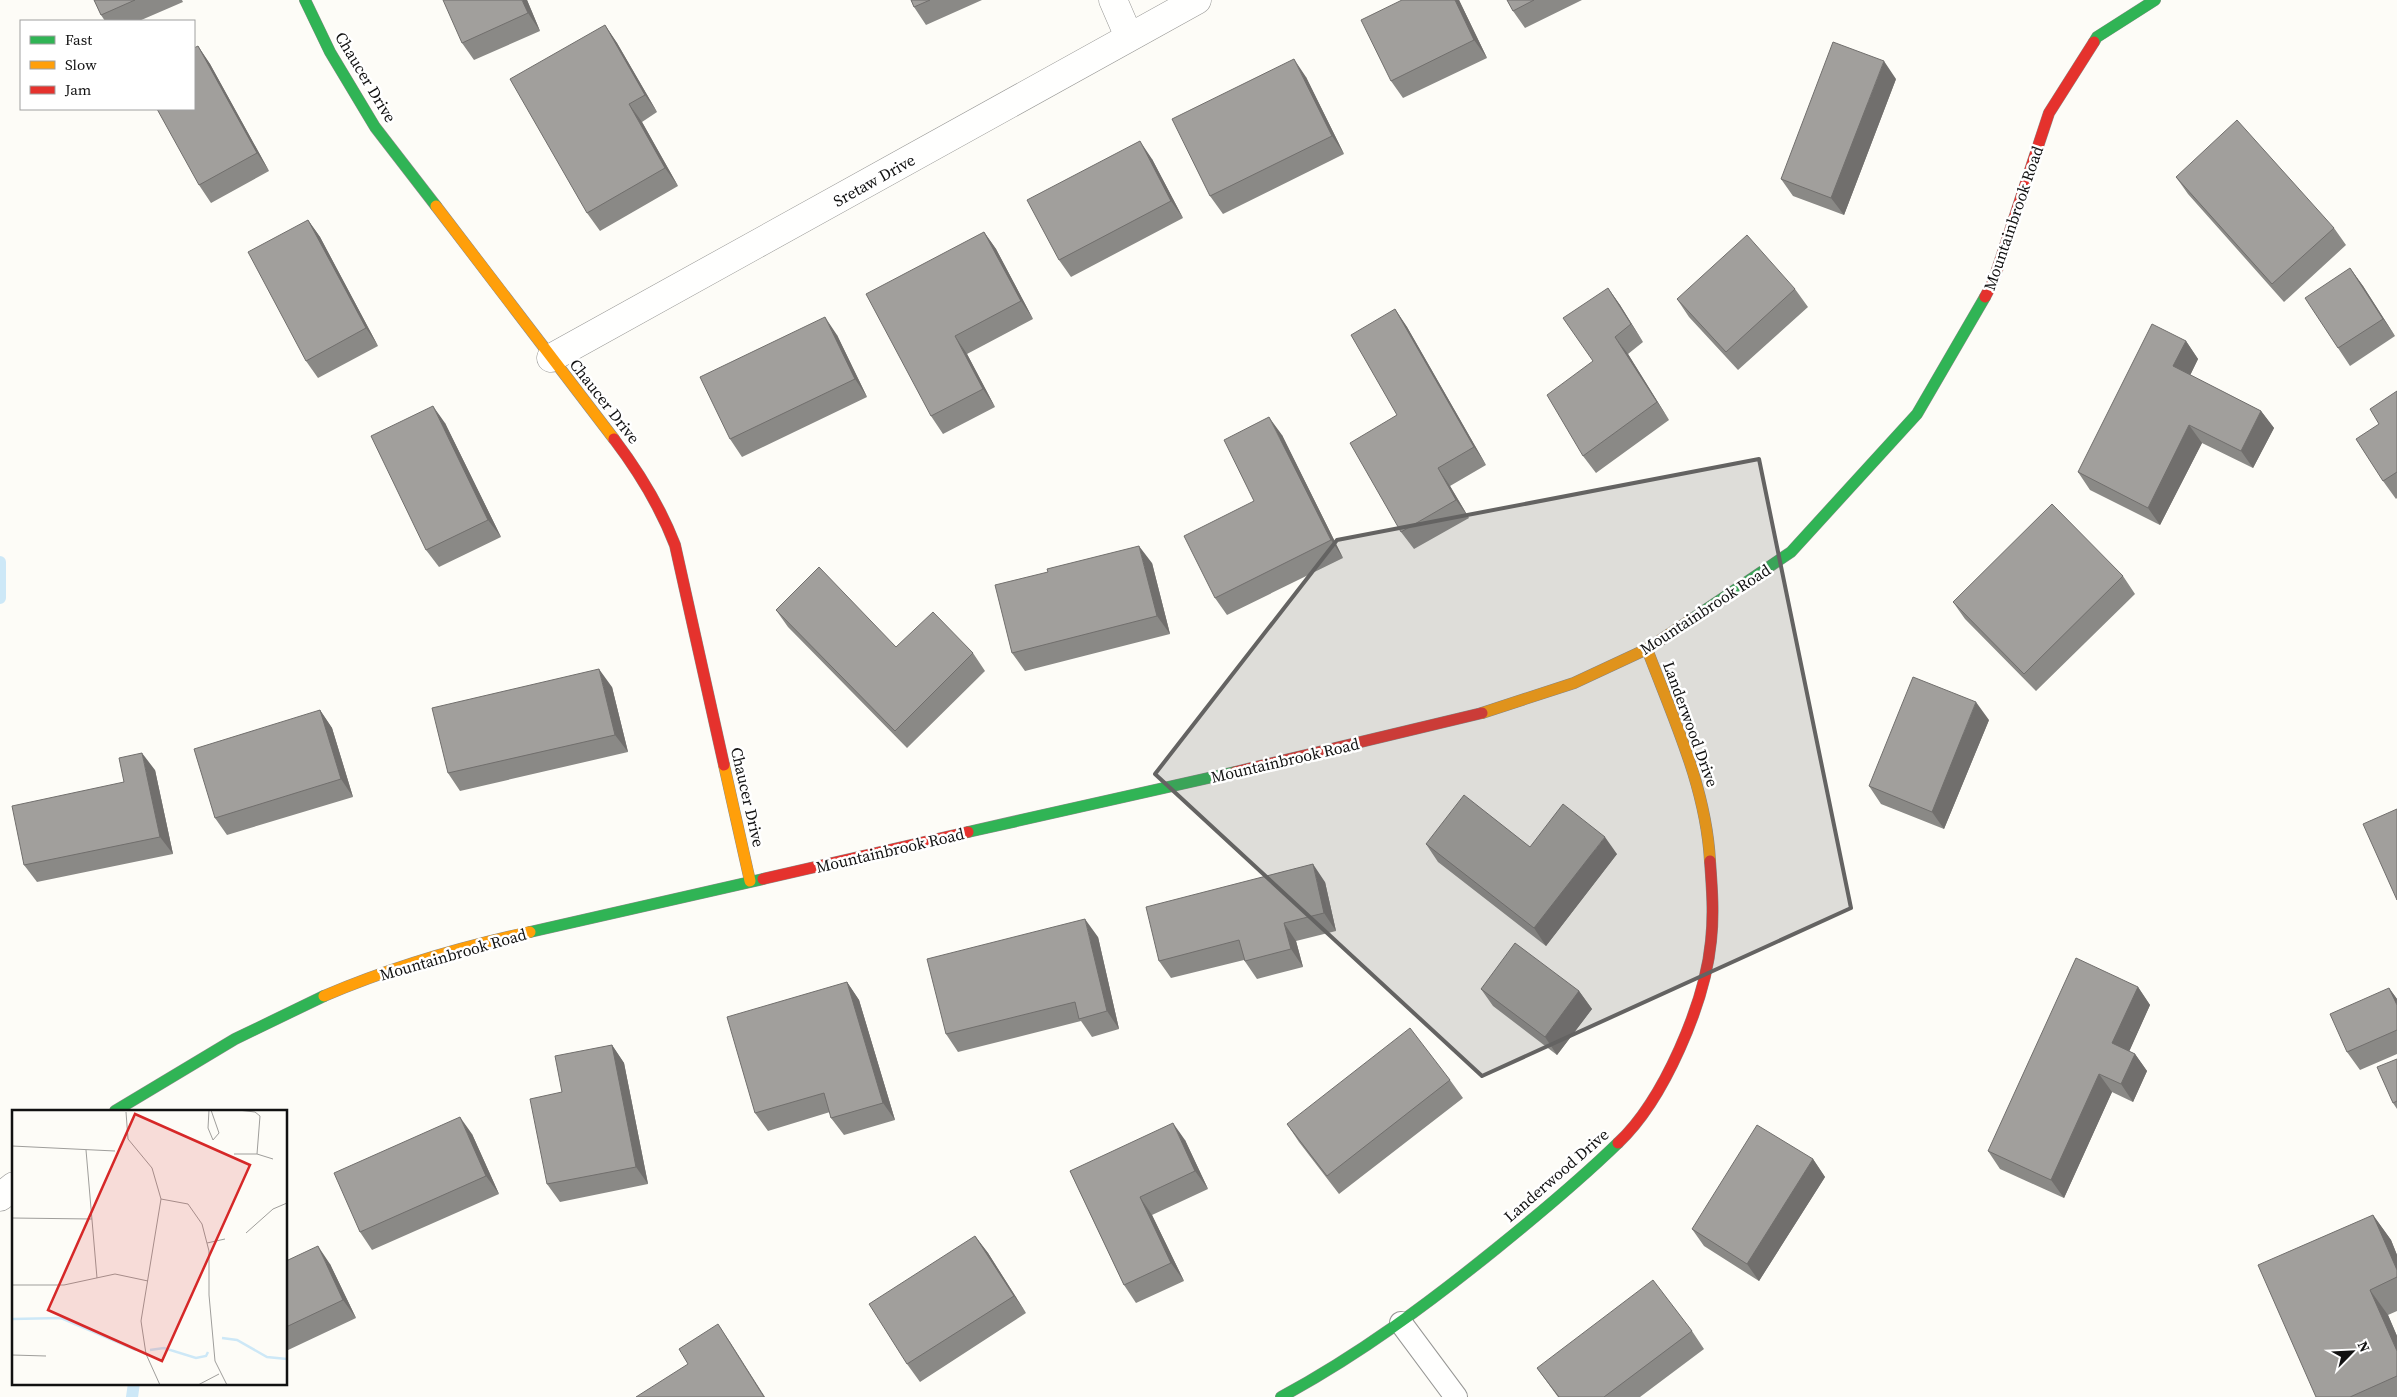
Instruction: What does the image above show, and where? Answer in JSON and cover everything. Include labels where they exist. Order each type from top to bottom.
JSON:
[{"type":"street","name":"Chaucer Drive","points":[[305,0],[330,52],[375,127],[635,466],[664,518],[675,545],[750,881]]},
{"type":"street","points":[[1113,0],[1129,37]]},
{"type":"street","name":"Sretaw Drive","points":[[551,358],[1196,0]]},
{"type":"street","name":"Mountainbrook Road","points":[[117,1110],[201,1058],[310,1002],[364,980],[479,943],[1289,760],[1484,712],[1574,683],[1647,649],[1791,552],[1917,414],[1993,282],[2049,114],[2097,37],[2155,0]]},
{"type":"street","name":"Landerwood Drive","points":[[1281,1397],[1331,1370],[1429,1303],[1576,1184],[1624,1138],[1644,1112],[1673,1063],[1697,1005],[1710,943],[1713,902],[1709,837],[1694,773],[1647,649]]},
{"type":"street","points":[[0,1197],[12,1188]]},
{"type":"lane","points":[[1401,1323],[1456,1397]]},
{"type":"highlighted area","points":[[1759,459],[1851,908],[1482,1076],[1155,774],[1337,540]]},
{"type":"building","points":[[94,0],[135,0],[101,15]]},
{"type":"building","points":[[443,0],[522,0],[528,13],[462,43]]},
{"type":"building","points":[[911,0],[930,0],[914,7]]},
{"type":"building","points":[[1402,0],[1455,0],[1474,40],[1391,81],[1361,20]]},
{"type":"building","points":[[1507,0],[1534,0],[1513,11]]},
{"type":"building","points":[[605,25],[645,95],[629,104],[665,168],[587,213],[510,79]]},
{"type":"building","points":[[1833,42],[1884,61],[1831,198],[1781,179]]},
{"type":"building","points":[[198,46],[257,153],[199,185],[158,110],[195,110],[195,48]]},
{"type":"building","points":[[1294,59],[1332,136],[1210,196],[1172,119]]},
{"type":"building","points":[[2237,120],[2334,228],[2272,284],[2176,177]]},
{"type":"building","points":[[1140,141],[1171,201],[1059,260],[1027,200]]},
{"type":"building","points":[[308,220],[366,328],[306,361],[248,252]]},
{"type":"building","points":[[984,232],[1021,301],[955,336],[983,389],[931,416],[866,294]]},
{"type":"building","points":[[1747,235],[1795,289],[1726,352],[1677,299]]},
{"type":"building","points":[[2350,268],[2383,319],[2338,348],[2305,298]]},
{"type":"building","points":[[1608,288],[1631,324],[1615,337],[1657,402],[1583,456],[1547,395],[1593,361],[1563,318]]},
{"type":"building","points":[[1395,309],[1474,447],[1438,468],[1456,500],[1401,532],[1350,443],[1397,415],[1351,335]]},
{"type":"building","points":[[825,317],[855,379],[730,439],[700,377]]},
{"type":"building","points":[[2152,324],[2186,341],[2173,366],[2261,411],[2241,451],[2189,425],[2148,508],[2078,472]]},
{"type":"building","points":[[2397,391],[2397,472],[2383,481],[2356,439],[2379,424],[2370,409]]},
{"type":"building","points":[[433,406],[488,520],[426,550],[371,436]]},
{"type":"building","points":[[1269,417],[1331,540],[1215,598],[1184,536],[1254,501],[1224,440]]},
{"type":"building","points":[[2052,504],[2123,576],[2024,674],[1953,602]]},
{"type":"building","points":[[1139,546],[1157,616],[1012,653],[995,585],[1048,572],[1047,569]]},
{"type":"building","points":[[819,567],[896,647],[933,612],[973,653],[895,731],[776,610]]},
{"type":"building","points":[[599,669],[615,735],[448,773],[432,708]]},
{"type":"building","points":[[1913,677],[1976,702],[1932,812],[1869,786]]},
{"type":"building","points":[[320,710],[341,779],[215,818],[194,749]]},
{"type":"building","points":[[142,753],[160,837],[24,865],[12,806],[124,782],[119,758]]},
{"type":"building","points":[[1464,795],[1530,847],[1563,804],[1605,837],[1534,928],[1426,844]]},
{"type":"building","points":[[2397,809],[2397,900],[2363,824]]},
{"type":"building","points":[[1313,864],[1324,913],[1284,923],[1291,949],[1245,961],[1239,940],[1159,961],[1146,907]]},
{"type":"building","points":[[1085,919],[1107,1011],[1079,1019],[1075,1002],[946,1034],[927,959]]},
{"type":"building","points":[[1515,943],[1579,991],[1545,1037],[1481,989]]},
{"type":"building","points":[[2076,958],[2138,987],[2112,1043],[2135,1054],[2121,1084],[2099,1074],[2051,1180],[1988,1151]]},
{"type":"building","points":[[847,982],[883,1103],[831,1118],[824,1093],[755,1113],[727,1017]]},
{"type":"building","points":[[2389,988],[2397,1005],[2397,1030],[2347,1052],[2330,1014]]},
{"type":"building","points":[[1410,1028],[1450,1080],[1327,1176],[1287,1124]]},
{"type":"building","points":[[612,1045],[636,1167],[547,1184],[530,1099],[562,1092],[555,1056]]},
{"type":"building","points":[[2397,1059],[2397,1101],[2393,1103],[2377,1067]]},
{"type":"building","points":[[460,1117],[486,1176],[360,1232],[334,1173]]},
{"type":"building","points":[[1173,1123],[1195,1171],[1140,1197],[1171,1263],[1124,1285],[1070,1171]]},
{"type":"building","points":[[1757,1125],[1813,1159],[1747,1264],[1692,1229]]},
{"type":"building","points":[[2373,1215],[2397,1270],[2397,1277],[2370,1290],[2397,1351],[2397,1376],[2350,1397],[2316,1397],[2258,1265]]},
{"type":"building","points":[[975,1236],[1014,1296],[907,1364],[869,1304]]},
{"type":"building","points":[[318,1246],[343,1300],[288,1326],[288,1260]]},
{"type":"building","points":[[1653,1280],[1692,1331],[1604,1397],[1559,1397],[1537,1368]]},
{"type":"building","points":[[718,1324],[764,1397],[636,1397],[688,1364],[679,1349]]},
{"type":"waterway","points":[[0,562],[0,598]]},
{"type":"waterway","points":[[132,1397],[134,1384]]},
{"type":"traffic: fast","points":[[305,0],[330,52],[375,127],[436,206]]},
{"type":"traffic: fast","points":[[2094,42],[2097,37],[2155,0]]},
{"type":"traffic: fast","points":[[1692,619],[1791,552],[1917,414],[1985,297]]},
{"type":"traffic: fast","points":[[968,832],[1235,772]]},
{"type":"traffic: fast","points":[[530,932],[763,879]]},
{"type":"traffic: fast","points":[[117,1110],[235,1039],[324,996]]},
{"type":"traffic: fast","points":[[1281,1397],[1366,1346],[1446,1289],[1544,1210],[1618,1143]]},
{"type":"traffic: slow","points":[[436,206],[614,439]]},
{"type":"traffic: slow","points":[[1482,713],[1574,683],[1647,649],[1692,619]]},
{"type":"traffic: slow","points":[[1647,649],[1687,753],[1702,806],[1710,861]]},
{"type":"traffic: slow","points":[[724,765],[750,881]]},
{"type":"traffic: slow","points":[[324,996],[374,976],[426,959],[530,932]]},
{"type":"traffic: jam","points":[[1985,297],[1993,282],[2049,113],[2094,42]]},
{"type":"traffic: jam","points":[[614,439],[648,490],[663,517],[675,545],[724,765]]},
{"type":"traffic: jam","points":[[1235,772],[1482,713]]},
{"type":"traffic: jam","points":[[763,879],[968,832]]},
{"type":"traffic: jam","points":[[1618,1143],[1635,1125],[1666,1077],[1691,1021],[1707,966],[1711,941],[1710,861]]}]
